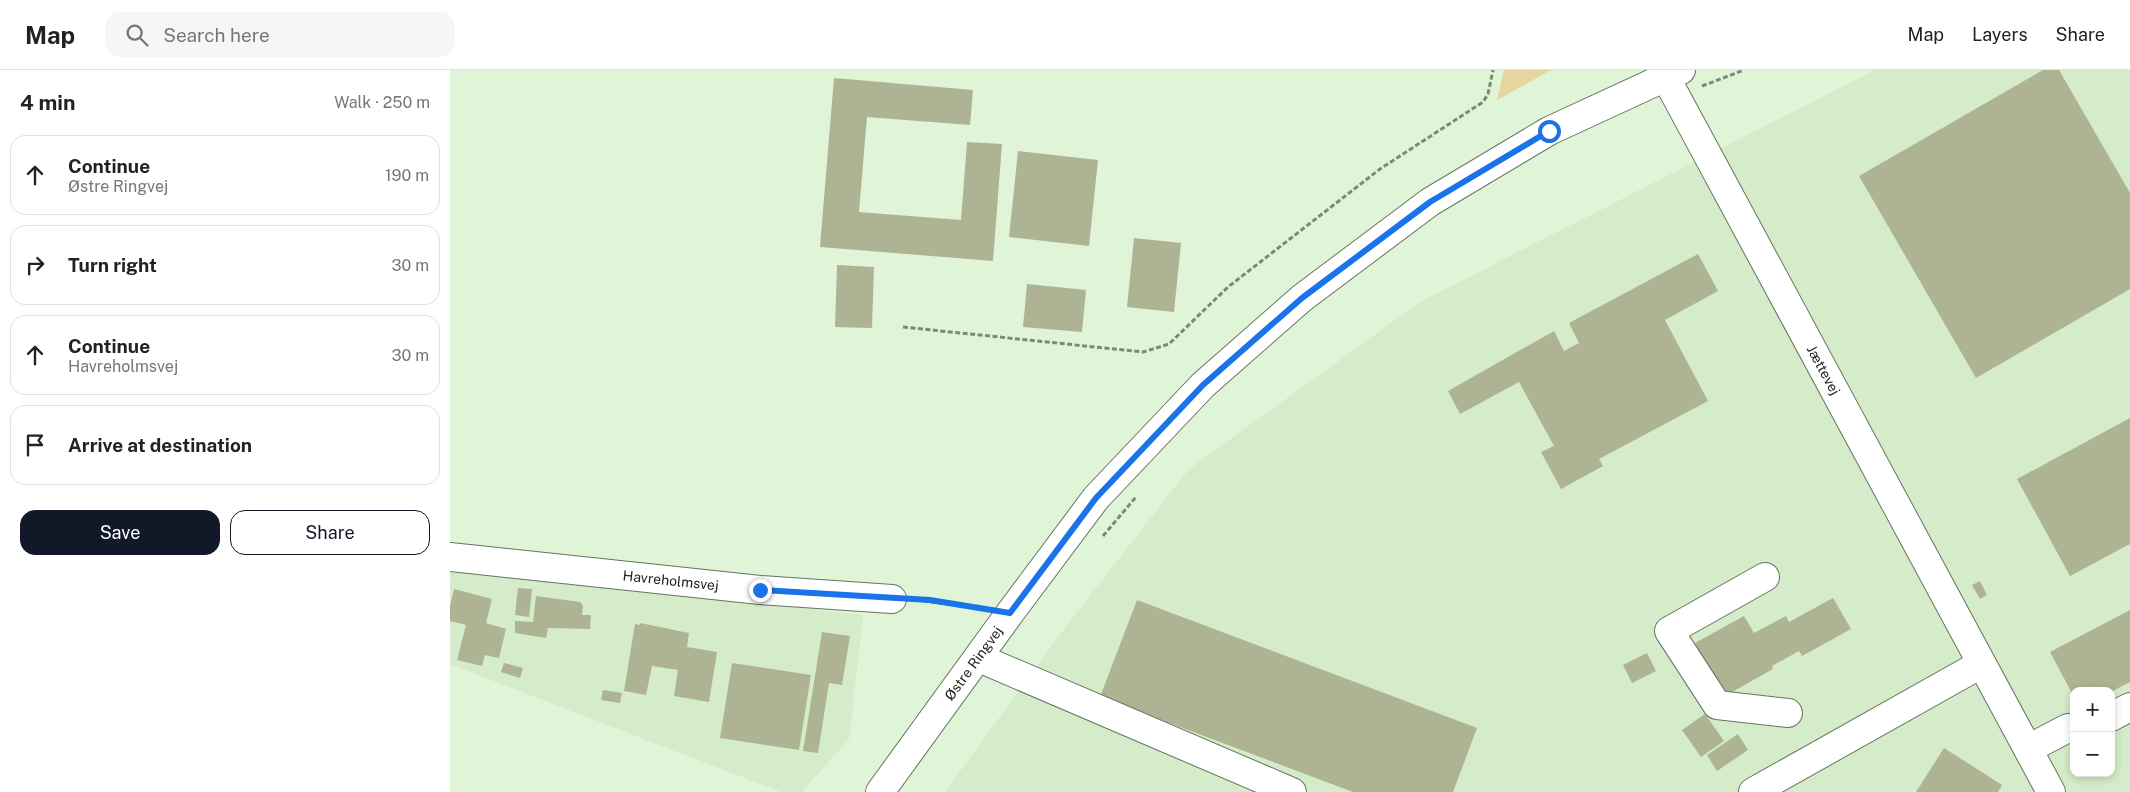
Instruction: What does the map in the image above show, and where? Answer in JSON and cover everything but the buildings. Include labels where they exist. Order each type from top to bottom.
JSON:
[{"type":"street","name":"Østre Ringvej","points":[[880,792],[1096,498],[1203,385],[1302,298],[1430,202],[1549,131],[1674,81]]},
{"type":"street","name":"Jættevej","points":[[1674,81],[1981,664],[2051,792]]},
{"type":"street","name":"Havreholmsvej","points":[[450,557],[760,590],[892,599]]},
{"type":"street","points":[[1765,577],[1669,631],[1717,705],[1788,713]]},
{"type":"street","points":[[979,658],[1292,792]]},
{"type":"street","points":[[1752,792],[1981,664]]},
{"type":"street","points":[[2115,715],[2130,707]]},
{"type":"street","points":[[2028,749],[2070,728]]},
{"type":"path","points":[[903,327],[1143,352],[1169,344],[1228,287],[1365,181],[1482,102],[1488,94],[1493,70]]},
{"type":"path","points":[[1674,81],[1744,70]]},
{"type":"path","points":[[1098,543],[1141,492]]},
{"type":"path","points":[[892,599],[930,600],[1010,613]]},
{"type":"shaded area","points":[[1504,70],[1551,70],[1497,100]]},
{"type":"shaded area","points":[[1875,70],[2130,70],[2130,792],[945,792],[1067,625],[1189,469],[1420,302]]},
{"type":"shaded area","points":[[450,571],[491,572],[863,615],[849,739],[802,792],[781,792],[450,664]]},
{"type":"route","points":[[760,590],[930,600],[1010,613],[1096,498],[1203,385],[1302,298],[1430,202],[1549,131]]}]
